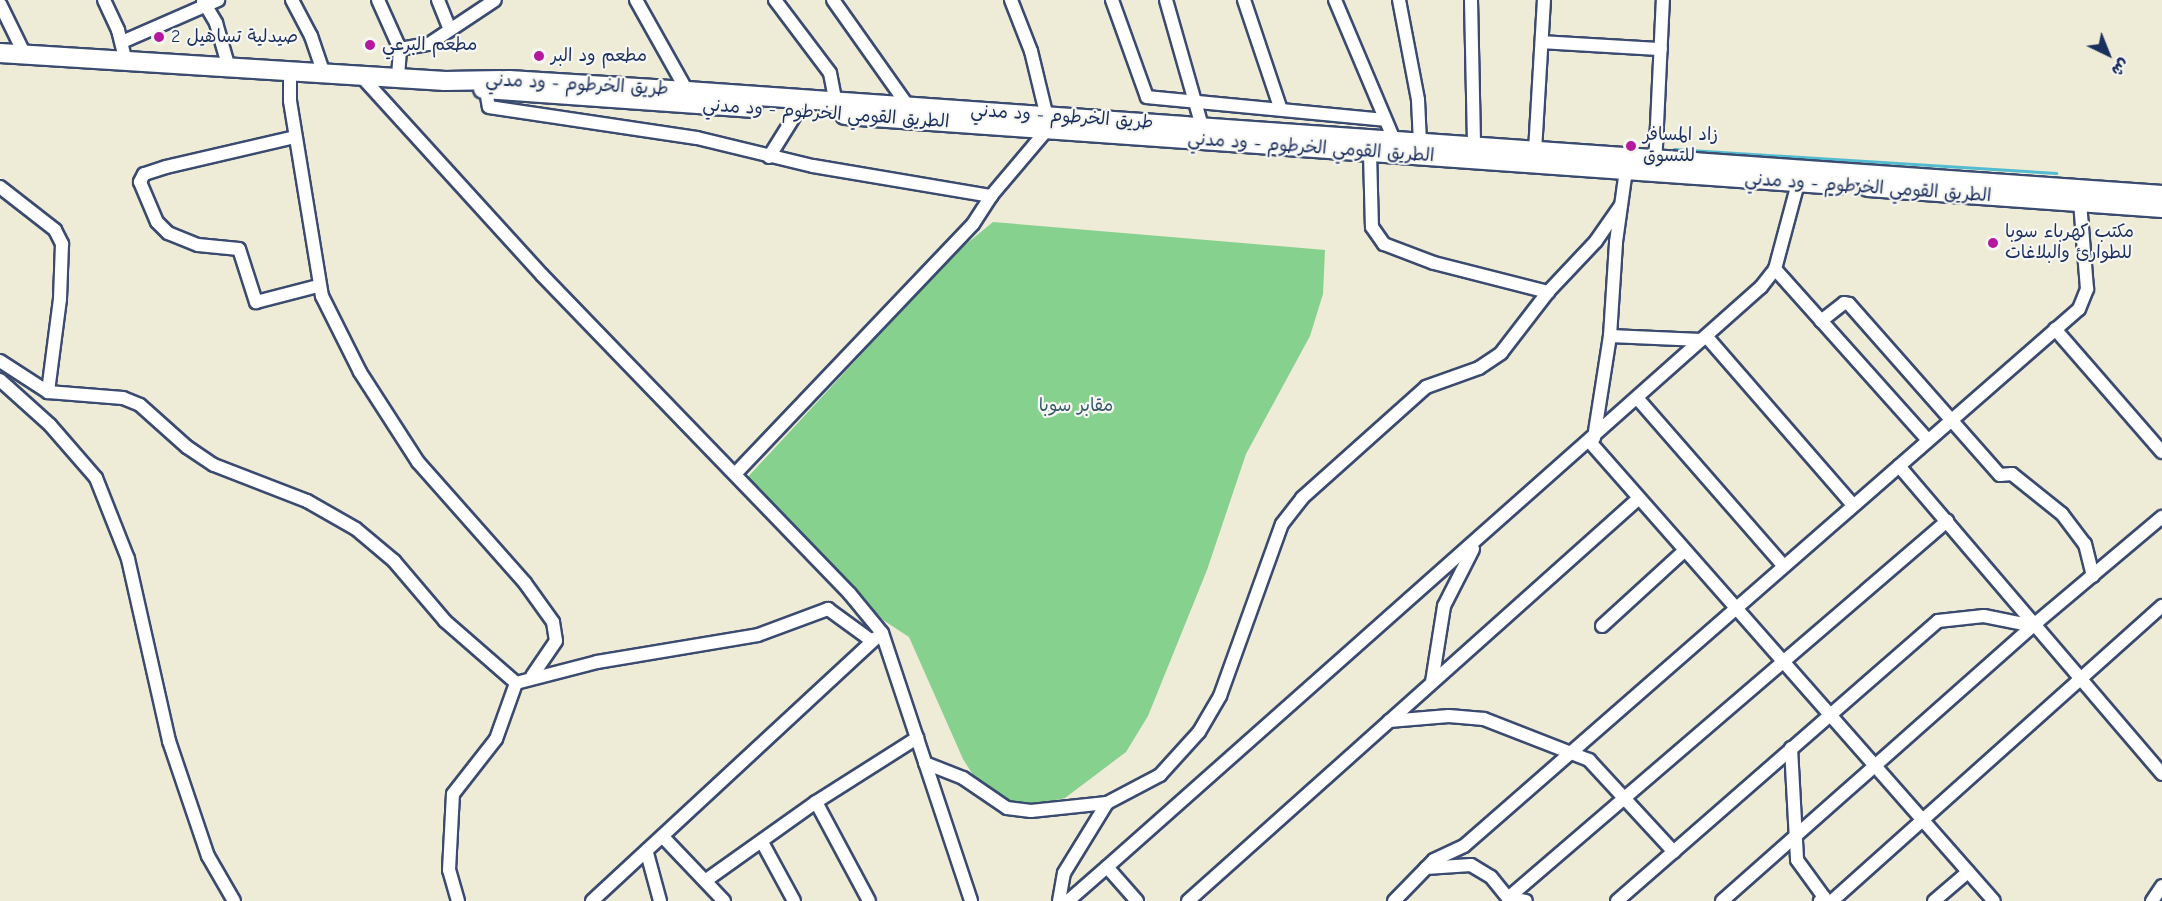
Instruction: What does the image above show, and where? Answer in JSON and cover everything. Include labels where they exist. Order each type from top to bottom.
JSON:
[{"type":"highway","name":"طريق الخرطوم - ود مدني","points":[[0,53],[461,82]]},
{"type":"highway","name":"الطريق القومي الخرطوم - ود مدني","points":[[461,82],[797,112],[1046,124],[1371,153],[1627,165],[1798,183],[2162,208]]},
{"type":"highway","name":"طريق الخرطوم - ود مدني","points":[[485,85],[687,91],[836,103],[908,106],[1046,124],[1202,126],[1535,151],[1627,165]]},
{"type":"highway","name":"الطريق القومي الخرطوم - ود مدني","points":[[1655,168],[2162,195]]},
{"type":"street","points":[[104,0],[122,42],[126,61]]},
{"type":"street","points":[[122,42],[204,3],[218,0]]},
{"type":"street","points":[[292,0],[311,36],[324,74]]},
{"type":"street","points":[[378,0],[400,49],[398,78]]},
{"type":"street","points":[[438,0],[450,30]]},
{"type":"street","points":[[400,49],[429,44],[495,0]]},
{"type":"street","points":[[636,0],[687,91]]},
{"type":"street","points":[[776,0],[830,73],[836,103]]},
{"type":"street","points":[[833,0],[908,106]]},
{"type":"street","points":[[735,474],[973,224],[991,196],[1046,124],[1031,51],[1011,0]]},
{"type":"street","points":[[1112,0],[1147,97],[1280,107],[1384,120]]},
{"type":"street","points":[[1166,0],[1197,99],[1202,126]]},
{"type":"street","points":[[1244,0],[1280,107]]},
{"type":"street","points":[[1335,0],[1394,140]]},
{"type":"street","points":[[1399,0],[1418,99],[1420,143]]},
{"type":"street","points":[[1471,0],[1474,147]]},
{"type":"street","points":[[1535,151],[1544,0]]},
{"type":"street","points":[[1655,168],[1663,0]]},
{"type":"street","points":[[204,3],[229,68]]},
{"type":"street","points":[[0,4],[25,55]]},
{"type":"street","points":[[1542,42],[1661,49]]},
{"type":"street","points":[[290,72],[295,137],[318,286],[360,372],[418,462],[525,583],[553,622],[556,641],[532,676]]},
{"type":"street","points":[[361,76],[542,275],[735,474],[877,637],[917,738],[970,901]]},
{"type":"street","points":[[485,85],[489,107],[697,138],[769,157],[991,196]]},
{"type":"street","points":[[769,157],[797,112]]},
{"type":"street","points":[[1314,112],[1316,135]]},
{"type":"street","points":[[295,137],[166,167],[144,174],[140,182],[157,222],[168,233],[198,244],[239,249],[256,302],[318,286]]},
{"type":"street","points":[[1371,153],[1372,227],[1384,244],[1434,263],[1548,292]]},
{"type":"street","points":[[1627,165],[1621,205],[1610,336],[1592,440],[1638,499],[1994,901]]},
{"type":"street","points":[[1068,901],[1592,440],[1754,294],[1775,269],[1798,183]]},
{"type":"street","points":[[0,187],[55,230],[62,244],[60,299],[48,392]]},
{"type":"street","points":[[1394,901],[1443,854],[1464,846],[1899,466],[2085,299],[2080,202]]},
{"type":"street","points":[[925,763],[963,778],[1007,808],[1077,809],[1107,803],[1160,775],[1199,732],[1220,696],[1282,524],[1302,498],[1426,387],[1492,361],[1548,292],[1596,241],[1621,205]]},
{"type":"street","points":[[1775,269],[1928,440]]},
{"type":"street","points":[[1821,321],[1844,303],[1849,304],[2000,475],[2012,474],[2062,514],[2085,544],[2093,576]]},
{"type":"street","points":[[2055,328],[2162,452]]},
{"type":"street","points":[[1610,336],[1703,338],[1853,505]]},
{"type":"street","points":[[0,361],[48,392],[123,399],[140,405],[187,447],[214,465],[307,501],[356,529],[394,561],[445,621],[516,683]]},
{"type":"street","points":[[0,380],[50,425],[96,478],[128,559],[169,741],[208,855],[234,901]]},
{"type":"street","points":[[1638,399],[1784,565]]},
{"type":"street","points":[[1899,466],[2162,774]]},
{"type":"street","points":[[1188,901],[1638,499]]},
{"type":"street","points":[[1722,901],[2035,624],[2162,517]]},
{"type":"street","points":[[1508,898],[1947,521]]},
{"type":"street","points":[[1432,682],[1444,606],[1478,540]]},
{"type":"street","points":[[1602,626],[1684,551]]},
{"type":"street","points":[[1832,901],[1924,822],[2162,606]]},
{"type":"street","points":[[458,901],[449,870],[453,794],[496,739],[516,683],[532,676],[758,635],[828,609],[877,637]]},
{"type":"street","points":[[1617,901],[1938,621],[1983,616],[2035,624]]},
{"type":"street","points":[[592,901],[648,853],[877,637]]},
{"type":"street","points":[[1389,722],[1449,716],[1484,719],[1601,768],[1674,852]]},
{"type":"street","points":[[705,881],[816,802],[917,738]]},
{"type":"street","points":[[1791,748],[1797,860],[1824,897],[1821,901]]},
{"type":"street","points":[[816,802],[869,901]]},
{"type":"street","points":[[1059,901],[1064,873],[1107,803]]},
{"type":"street","points":[[664,838],[724,901]]},
{"type":"street","points":[[762,842],[794,901]]},
{"type":"street","points":[[648,853],[660,901]]},
{"type":"street","points":[[1426,868],[1471,865],[1491,877],[1508,898],[1526,901]]},
{"type":"street","points":[[1107,867],[1137,901]]},
{"type":"street","points":[[1934,901],[1968,872]]},
{"type":"street","points":[[2152,901],[2162,886]]},
{"type":"green space","name":"مقابر سوبا","points":[[993,222],[1325,250],[1323,294],[1310,336],[1246,454],[1207,570],[1148,716],[1126,752],[1065,798],[1036,804],[1015,804],[990,795],[978,783],[963,759],[909,637],[883,620],[746,479],[954,254]]},
{"type":"waterway","points":[[1674,149],[2056,173]]},
{"type":"place","name":"صيدلية تساهيل 2","points":[[159,37]]},
{"type":"place","name":"مطعم البرعي","points":[[370,45]]},
{"type":"place","name":"مطعم ود البر","points":[[539,56]]},
{"type":"place","name":"زاد المسافر للتسوق","points":[[1631,146]]},
{"type":"place","name":"مكتب كهرباء سوبا للطوارئ والبلاغات","points":[[1993,243]]}]
